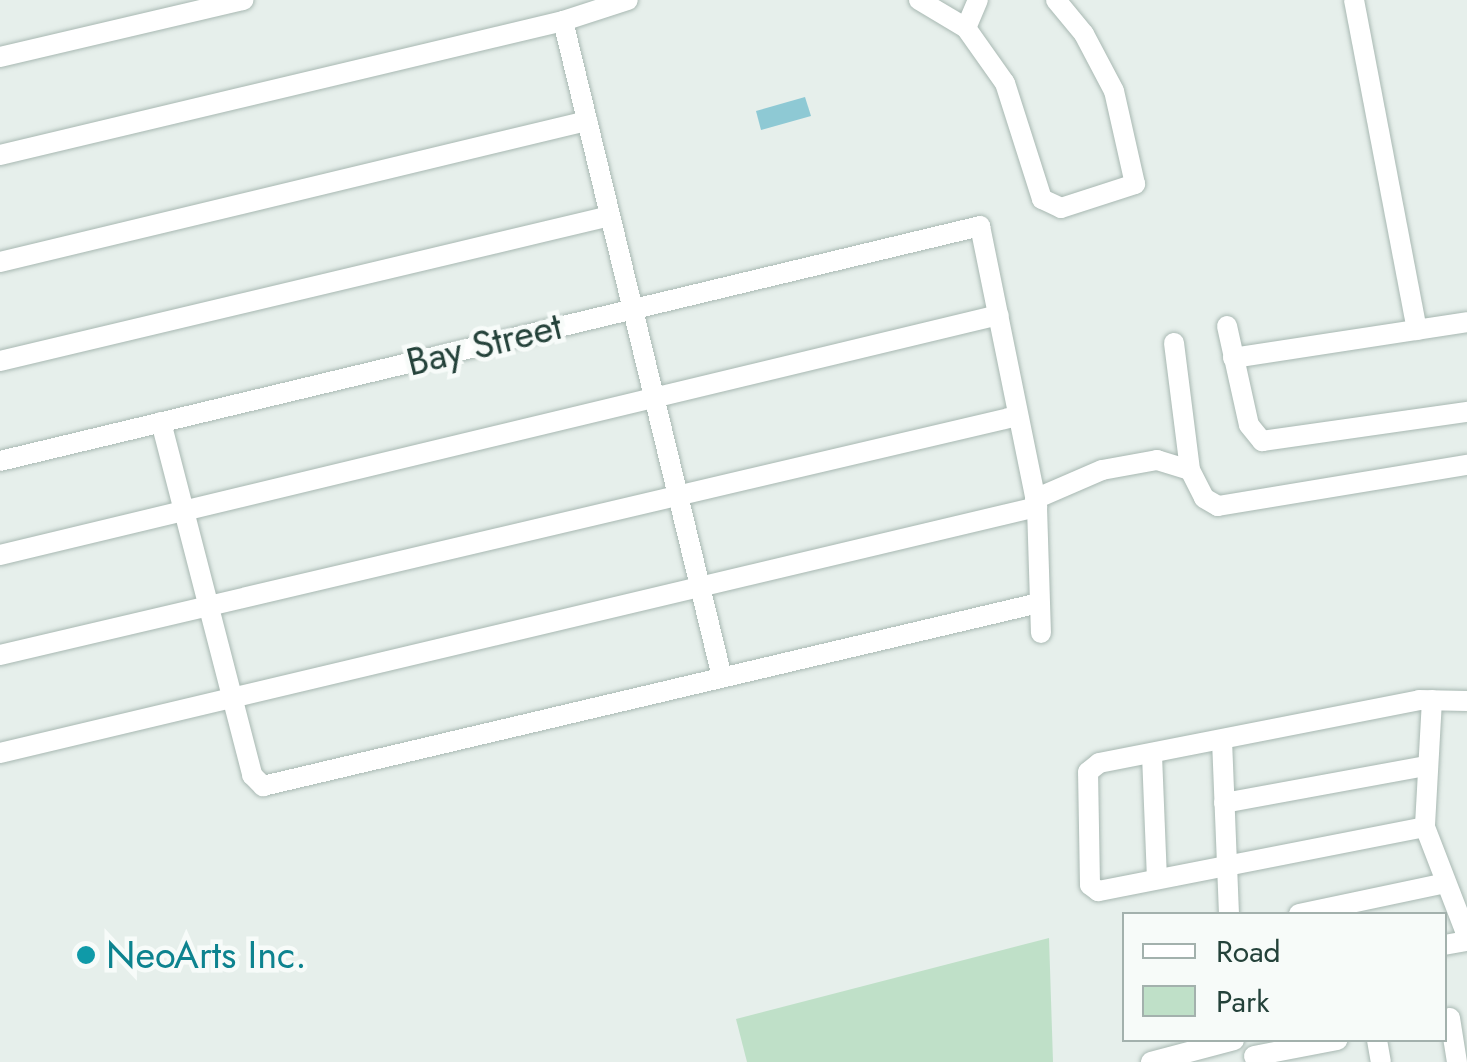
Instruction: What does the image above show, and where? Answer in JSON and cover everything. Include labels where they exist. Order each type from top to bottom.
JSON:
[{"type":"street","points":[[0,57],[243,0]]},
{"type":"street","points":[[0,155],[563,21],[628,0]]},
{"type":"street","points":[[920,0],[966,28],[1005,83],[1050,207],[1135,184],[1114,90],[1084,34],[1056,0]]},
{"type":"street","points":[[966,28],[978,0]]},
{"type":"street","points":[[1354,0],[1416,330]]},
{"type":"street","points":[[563,21],[722,677]]},
{"type":"street","points":[[0,262],[587,121]]},
{"type":"street","points":[[0,361],[610,216]]},
{"type":"street","name":"Bay Street","points":[[0,461],[968,225],[980,226],[987,238],[999,315]]},
{"type":"street","points":[[0,555],[999,315],[1036,503],[1042,633]]},
{"type":"street","points":[[1233,358],[1467,322]]},
{"type":"street","points":[[1227,326],[1248,425],[1262,441],[1467,412]]},
{"type":"street","points":[[1174,343],[1190,470],[1204,498],[1218,506],[1467,465]]},
{"type":"street","points":[[0,655],[1018,416]]},
{"type":"street","points":[[161,422],[252,775],[264,786],[1039,603]]},
{"type":"street","points":[[0,753],[701,588],[1036,503],[1130,463],[1158,460],[1190,470]]},
{"type":"street","points":[[1432,700],[1425,828],[1467,938]]},
{"type":"street","points":[[1425,828],[1098,891],[1090,885],[1088,772],[1099,763],[1432,700],[1467,701]]},
{"type":"street","points":[[1222,740],[1229,912]]},
{"type":"street","points":[[1152,754],[1157,880]]},
{"type":"street","points":[[1224,803],[1426,766]]},
{"type":"street","points":[[1309,912],[1446,884]]},
{"type":"street","points":[[1454,1016],[1457,1062]]},
{"type":"street","points":[[1152,1062],[1188,1057],[1229,1042]]},
{"type":"street","points":[[1252,1052],[1316,1053]]},
{"type":"green space","points":[[1049,938],[1053,1062],[747,1062],[736,1019]]},
{"type":"water","points":[[805,97],[811,116],[761,130],[756,111]]},
{"type":"place","name":"NeoArts Inc.","points":[[86,955]]}]
